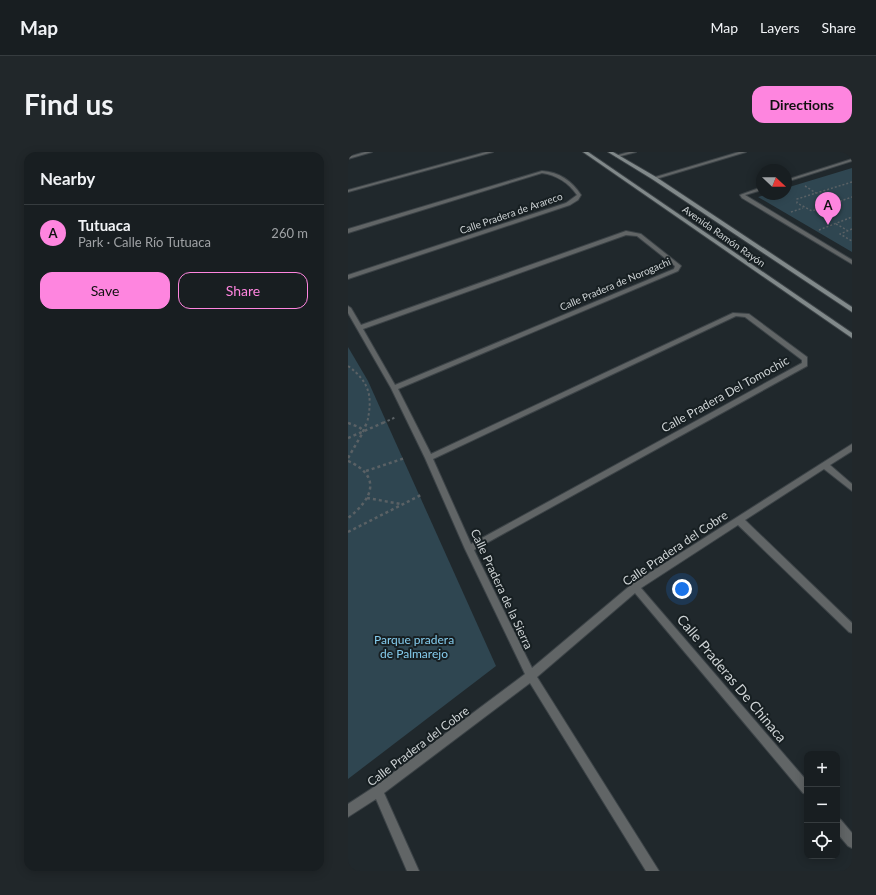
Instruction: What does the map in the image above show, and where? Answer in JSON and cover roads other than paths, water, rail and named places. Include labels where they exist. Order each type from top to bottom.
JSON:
[{"type":"main road","name":"Avenida Ramón Rayón","points":[[585,152],[852,336]]},
{"type":"main road","name":"Avenida Ramón Rayón","points":[[610,152],[654,178],[852,310]]},
{"type":"street","points":[[348,158],[370,152]]},
{"type":"street","points":[[348,191],[490,152]]},
{"type":"street","points":[[617,156],[634,152]]},
{"type":"street","points":[[654,178],[744,152]]},
{"type":"street","points":[[792,179],[852,160]]},
{"type":"street","name":"Calle Pradera de Arareco","points":[[348,231],[542,172],[554,174],[576,190],[579,195],[568,204],[348,277]]},
{"type":"street","points":[[756,190],[742,195],[744,198],[852,262]]},
{"type":"street","name":"Calle Pradera de Norogachi","points":[[360,328],[626,233],[639,235],[678,266],[676,270],[394,388]]},
{"type":"street","name":"Calle Pradera de la Sierra","points":[[348,308],[394,388],[429,458],[469,548],[530,676],[653,871]]},
{"type":"street","name":"Calle Pradera Del Tomochic","points":[[429,458],[735,314],[747,315],[805,359],[805,364],[469,548]]},
{"type":"street","name":"Calle Pradera del Cobre","points":[[348,811],[378,791],[530,676],[635,587],[852,446]]},
{"type":"street","points":[[824,464],[852,488]]},
{"type":"street","points":[[739,520],[852,629]]},
{"type":"street","name":"Calle Praderas De Chinaca","points":[[635,587],[805,787]]},
{"type":"street","points":[[378,791],[413,871]]},
{"type":"street","points":[[840,828],[852,842]]},
{"type":"place","name":"Tutuaca","points":[[828,225]]},
{"type":"park label","name":"Parque pradera de Palmarejo","points":[[414,646]]}]
